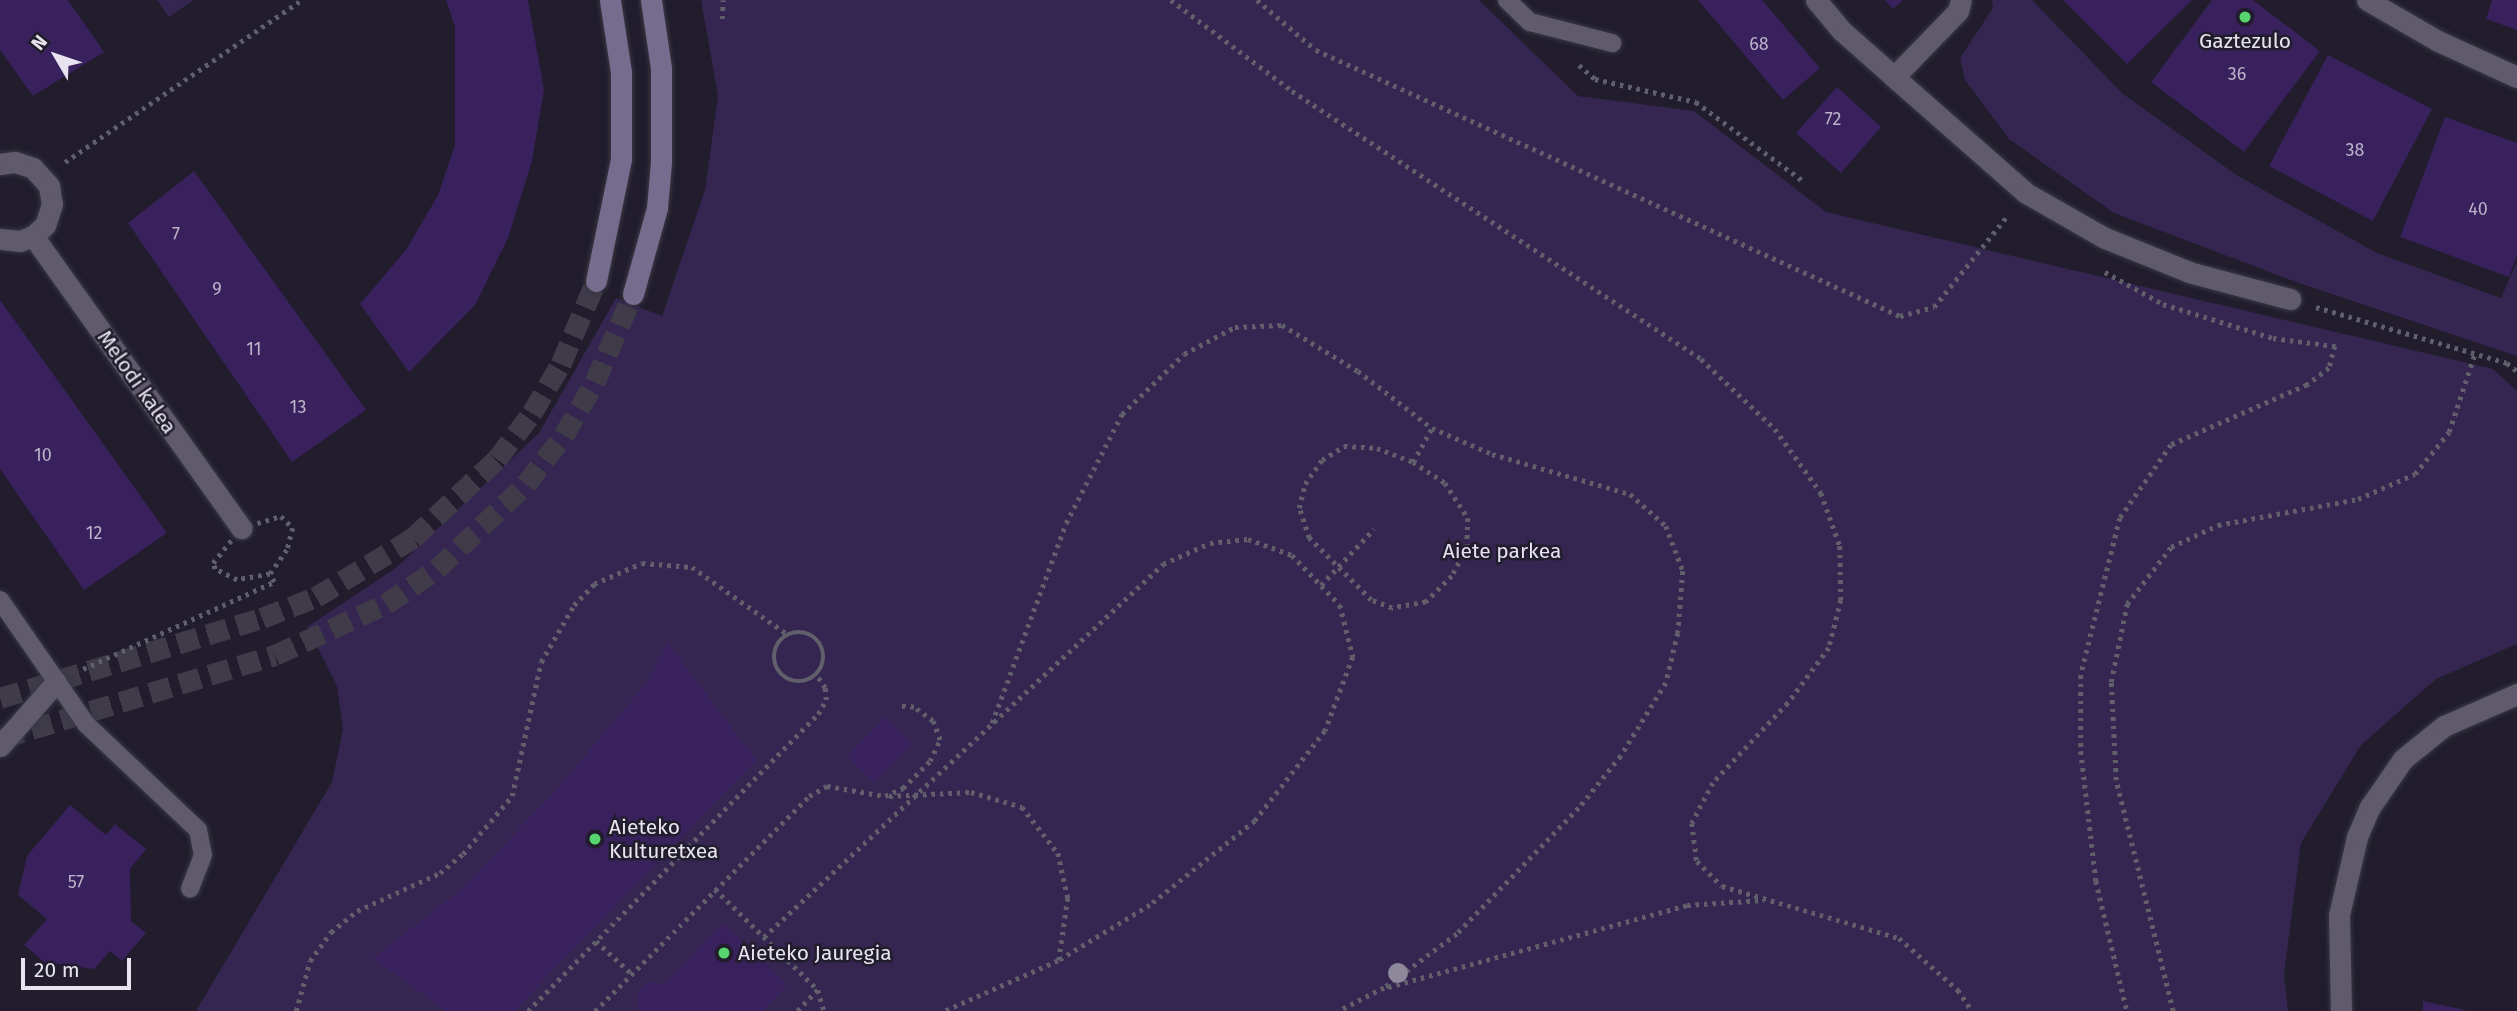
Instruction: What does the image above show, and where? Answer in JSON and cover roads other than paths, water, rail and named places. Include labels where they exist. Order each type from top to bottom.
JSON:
[{"type":"main road","points":[[596,281],[616,202],[621,159],[621,72],[610,0]]},
{"type":"main road","points":[[633,294],[657,208],[662,162],[661,68],[652,0]]},
{"type":"street","points":[[1816,0],[1842,31],[2026,193],[2105,238],[2165,262],[2291,299]]},
{"type":"street","points":[[1894,77],[1958,11],[1961,0]]},
{"type":"street","points":[[2367,0],[2438,41],[2517,77]]},
{"type":"street","points":[[0,164],[23,163],[44,177],[52,194],[51,212],[33,236],[20,241],[0,239]]},
{"type":"street","name":"Melodi kalea","points":[[33,236],[241,528]]},
{"type":"street","points":[[0,746],[56,681]]},
{"type":"street","points":[[2327,1011],[2337,964],[2345,880],[2370,807],[2403,760],[2444,726],[2517,694]]},
{"type":"street","points":[[2337,964],[2342,1011]]},
{"type":"lane","points":[[1507,0],[1530,22],[1612,43]]},
{"type":"lane","points":[[0,600],[87,725],[198,830],[203,855],[190,889]]},
{"type":"tunnel","points":[[0,698],[262,618],[316,597],[413,538],[497,459],[532,413],[561,364],[596,281]]},
{"type":"tunnel","points":[[2,738],[275,655],[386,604],[437,569],[526,484],[564,435],[595,382],[633,294]]},
{"type":"place","name":"Gaztezulo","points":[[2245,17]]},
{"type":"place","name":"Aieteko Kulturetxea","points":[[595,839]]},
{"type":"place","name":"Aieteko Jauregia","points":[[724,953]]},
{"type":"park label","name":"Aiete parkea","points":[[1502,551]]}]
